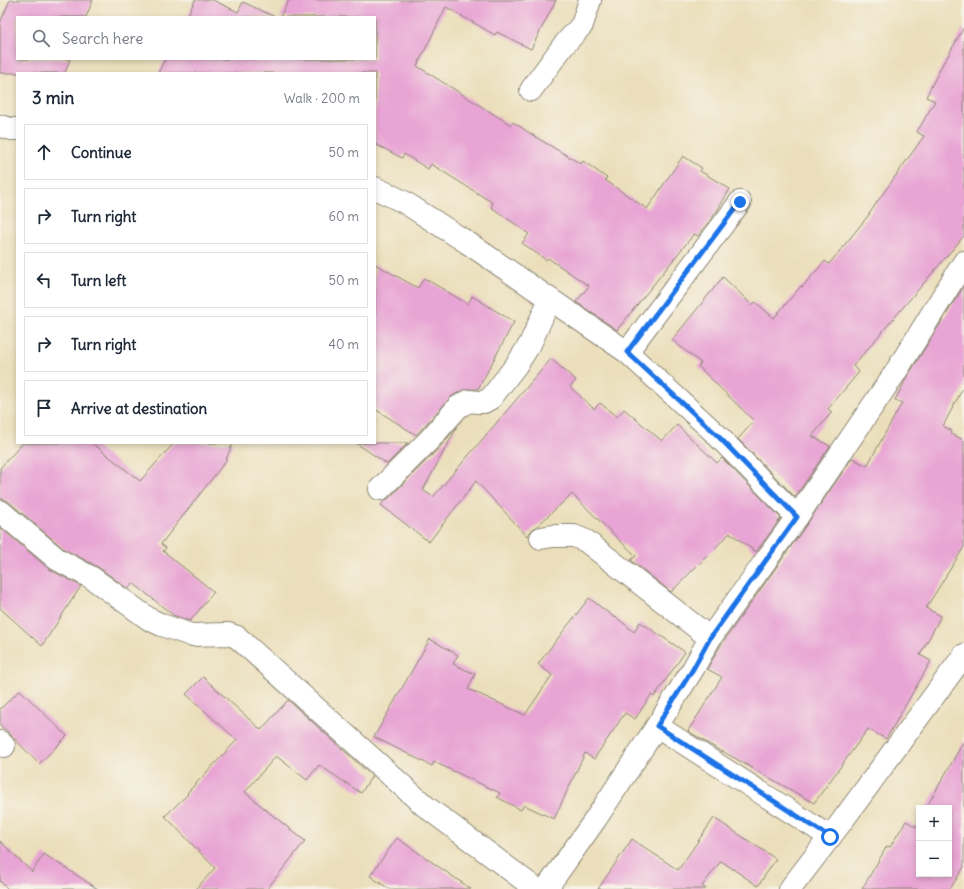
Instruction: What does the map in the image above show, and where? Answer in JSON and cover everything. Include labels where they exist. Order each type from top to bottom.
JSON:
[{"type":"street","points":[[531,90],[563,46],[582,25],[590,0]]},
{"type":"street","points":[[0,126],[16,129]]},
{"type":"street","points":[[376,188],[404,202],[468,243],[627,352],[716,434],[797,517]]},
{"type":"street","points":[[627,352],[740,202]]},
{"type":"street","points":[[546,889],[595,820],[657,726],[693,669],[710,638],[797,517],[896,373],[964,262]]},
{"type":"street","points":[[380,489],[430,439],[458,406],[469,401],[484,402],[491,398],[530,344],[550,299]]},
{"type":"street","points":[[0,511],[57,560],[92,578],[149,619],[191,635],[228,634],[237,637],[425,806],[536,889]]},
{"type":"street","points":[[541,538],[554,536],[574,536],[586,541],[710,638]]},
{"type":"street","points":[[790,889],[840,824],[964,655]]},
{"type":"street","points":[[657,726],[830,837]]},
{"type":"building","points":[[10,0],[93,0],[86,16],[16,16],[16,60],[70,60],[65,72],[0,73],[0,23]]},
{"type":"building","points":[[195,0],[213,0],[238,12],[243,2],[273,16],[187,16]]},
{"type":"building","points":[[289,0],[556,0],[531,49],[497,32],[495,35],[446,7],[417,66],[511,125],[513,122],[581,164],[583,161],[607,178],[605,180],[647,209],[683,156],[702,168],[700,171],[730,189],[717,211],[698,236],[694,234],[617,330],[576,302],[589,286],[548,258],[546,260],[522,243],[529,234],[491,207],[493,203],[431,164],[428,169],[404,154],[402,158],[376,145],[376,72],[158,72],[164,60],[376,60],[376,16],[281,16]]},
{"type":"building","points":[[964,27],[964,236],[853,366],[859,372],[828,409],[832,412],[812,436],[830,446],[795,497],[738,439],[754,421],[698,366],[701,363],[672,340],[723,277],[752,305],[755,302],[774,318],[801,286],[802,287],[825,261],[829,264],[868,216],[924,136],[917,132],[935,101],[926,97],[944,61]]},
{"type":"building","points":[[376,265],[418,288],[424,278],[468,304],[472,296],[514,322],[478,389],[463,390],[452,396],[416,435],[376,410]]},
{"type":"building","points":[[964,286],[964,386],[943,426],[952,431],[951,434],[964,440],[964,547],[926,608],[941,616],[920,655],[931,661],[886,739],[868,729],[814,803],[722,752],[688,731],[722,677],[707,669],[721,645],[852,458],[867,466],[902,403],[895,400],[907,377]]},
{"type":"building","points":[[551,359],[576,380],[570,387],[594,409],[600,403],[617,417],[624,409],[662,441],[677,425],[717,463],[722,458],[781,518],[756,552],[730,533],[671,592],[631,560],[636,556],[572,494],[527,536],[476,481],[429,542],[381,505],[439,448],[457,427],[423,490],[433,497]]},
{"type":"building","points":[[408,443],[387,464],[357,444]]},
{"type":"building","points":[[22,444],[93,444],[140,481],[173,444],[233,444],[225,462],[161,544],[166,548],[163,551],[214,592],[190,621],[173,615],[133,583],[128,589],[98,567],[64,549],[8,501],[0,499],[0,468]]},
{"type":"building","points":[[0,527],[49,569],[81,586],[42,646],[0,608]]},
{"type":"building","points":[[589,598],[634,632],[640,622],[685,652],[654,697],[651,695],[635,719],[625,713],[594,759],[585,753],[554,819],[524,805],[521,810],[497,797],[500,793],[434,762],[432,766],[374,737],[430,639],[458,655],[453,664],[475,674],[468,689],[525,715],[552,675],[538,664]]},
{"type":"building","points":[[203,677],[261,730],[288,700],[372,776],[361,793],[319,765],[307,780],[276,756],[245,792],[305,841],[267,889],[196,889],[215,868],[165,816],[188,794],[187,793],[237,740],[186,694]]},
{"type":"building","points":[[20,690],[67,736],[39,764],[0,725],[0,709]]},
{"type":"building","points":[[964,741],[964,867],[950,889],[862,889],[887,846],[890,847],[906,821],[916,827],[916,877],[952,877],[952,805],[928,805]]},
{"type":"building","points":[[714,818],[776,859],[758,886],[721,861],[702,886],[706,889],[598,889],[632,839],[678,870]]},
{"type":"building","points":[[397,838],[471,889],[389,889],[370,876]]},
{"type":"building","points":[[0,841],[32,872],[44,854],[98,889],[8,889],[0,881]]},
{"type":"route","points":[[740,202],[627,352],[716,434],[797,517],[728,611],[657,726],[830,837]]}]
